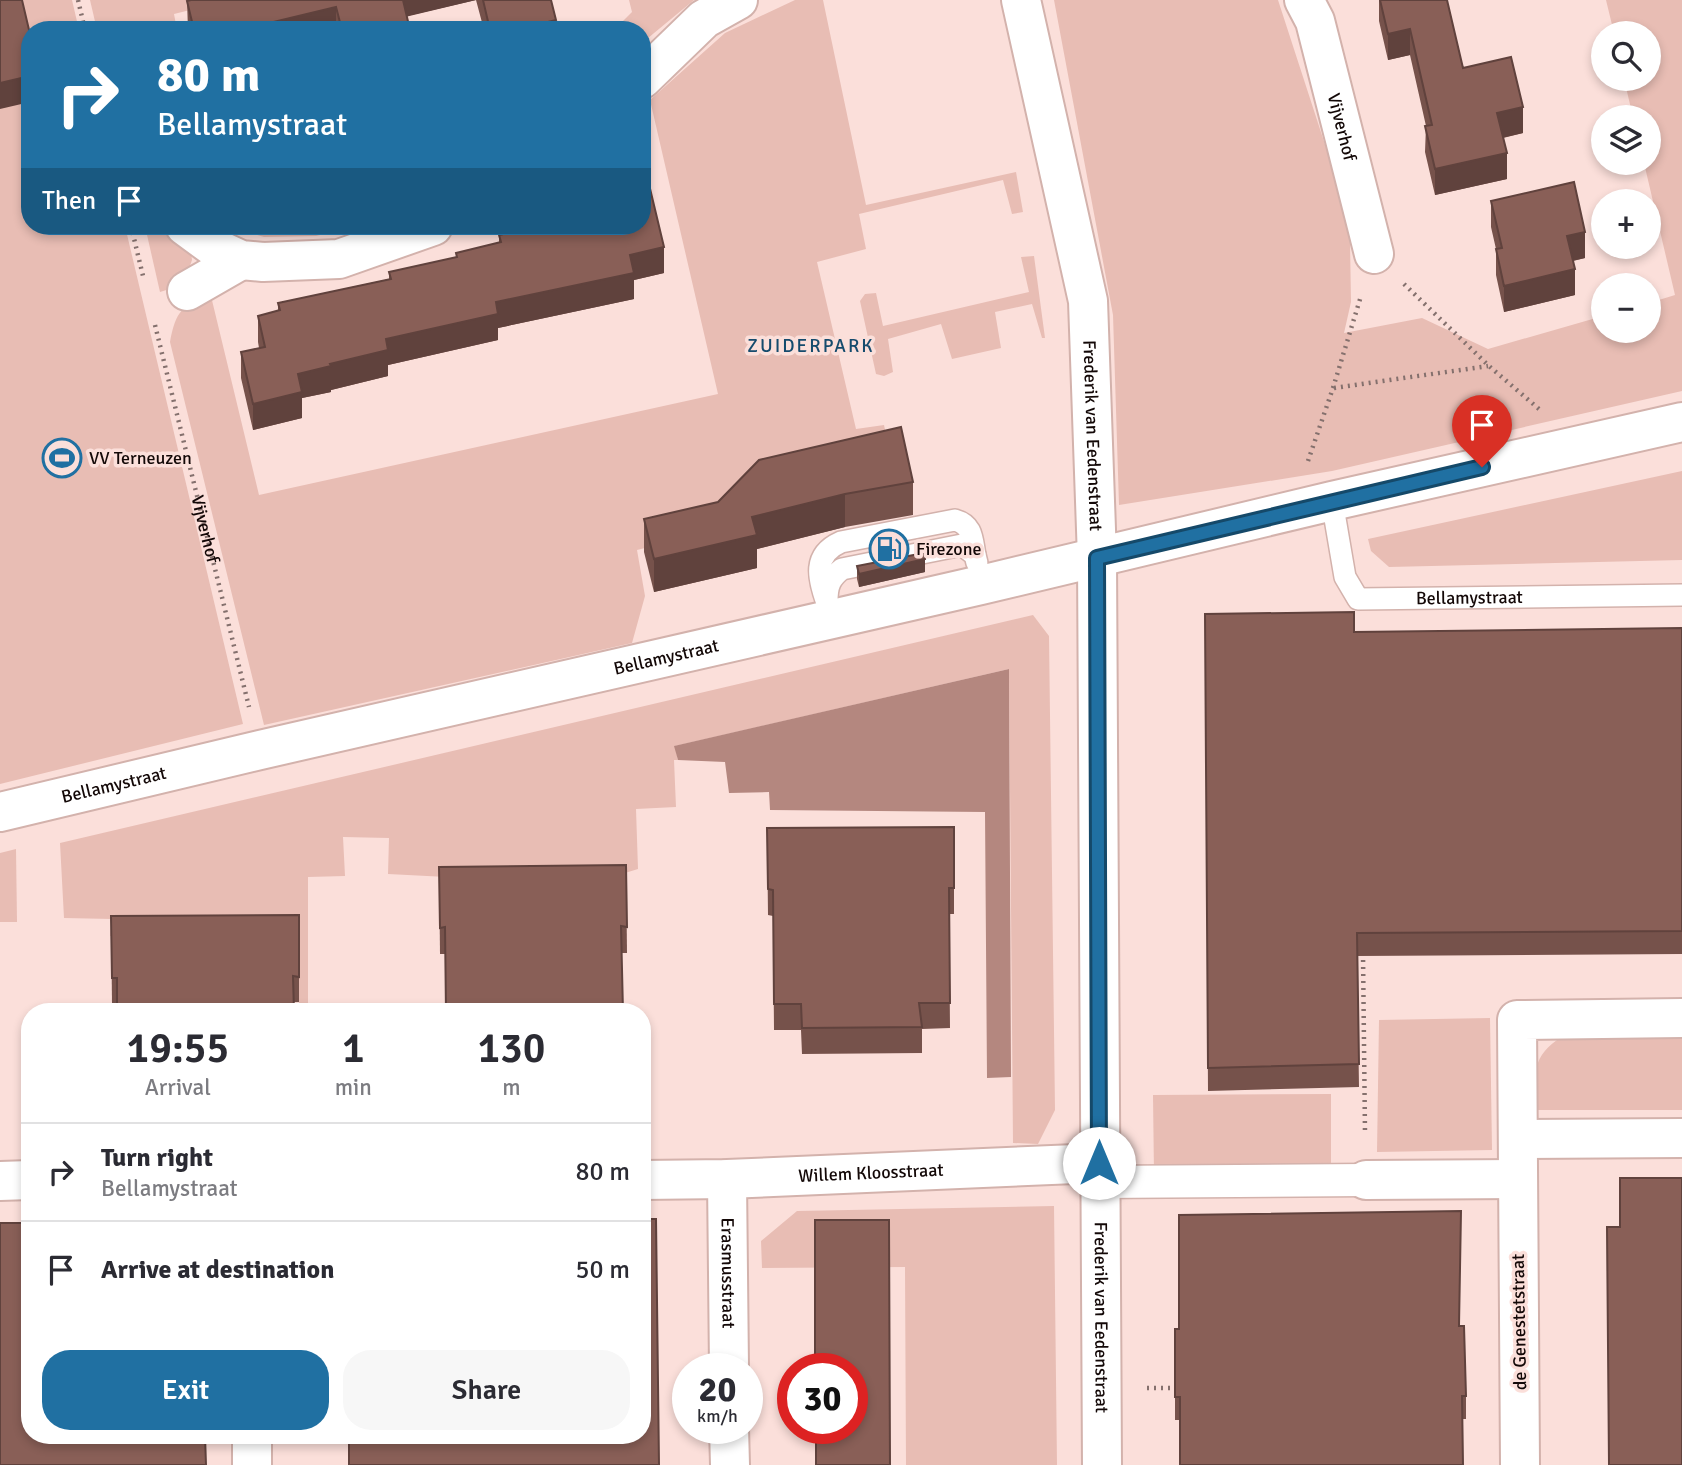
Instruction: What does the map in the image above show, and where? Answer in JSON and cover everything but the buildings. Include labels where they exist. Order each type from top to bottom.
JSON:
[{"type":"street","points":[[651,70],[704,19],[738,0]]},
{"type":"street","name":"Frederik van Eedenstraat","points":[[1021,0],[1088,301],[1097,558],[1102,1465]]},
{"type":"street","name":"Vijverhof","points":[[1304,0],[1315,21],[1374,254]]},
{"type":"street","points":[[197,235],[215,248],[241,260],[263,262],[339,259],[407,235]]},
{"type":"street","points":[[187,291],[241,260]]},
{"type":"street","name":"Bellamystraat","points":[[0,812],[829,611],[978,570],[1097,558],[1332,501],[1682,422]]},
{"type":"street","name":"de Genestetstraat","points":[[1520,1465],[1517,1020],[1682,1018]]},
{"type":"street","points":[[1518,1139],[1682,1138]]},
{"type":"street","points":[[1099,1172],[1366,1180],[1518,1179]]},
{"type":"street","name":"Willem Kloosstraat","points":[[651,1180],[1099,1172]]},
{"type":"street","name":"Erasmusstraat","points":[[727,1179],[729,1353]]},
{"type":"street","points":[[0,1181],[21,1180]]},
{"type":"street","points":[[252,1444],[252,1465]]},
{"type":"street","points":[[729,1444],[730,1465]]},
{"type":"lane","name":"Bellamystraat","points":[[1332,501],[1345,577],[1358,599],[1682,595]]},
{"type":"lane","points":[[829,611],[821,586],[821,561],[825,553],[841,542],[955,520],[964,523],[971,531],[978,570]]},
{"type":"path","points":[[78,0],[83,21]]},
{"type":"path","points":[[133,235],[143,278]]},
{"type":"path","points":[[1290,511],[1333,388],[1374,254],[1489,366],[1333,388]]},
{"type":"path","name":"Vijverhof","points":[[153,317],[260,750]]},
{"type":"path","points":[[1363,951],[1366,1180]]},
{"type":"path","points":[[1101,1388],[1185,1388]]},
{"type":"shaded area","name":"VV Terneuzen","points":[[0,0],[72,0],[77,21],[21,21],[21,235],[127,235],[243,724],[0,784]]},
{"type":"shaded area","points":[[90,0],[192,0],[194,9],[174,14],[175,21],[95,21]]},
{"type":"shaded area","points":[[629,0],[694,0],[651,36],[651,21],[623,21],[632,12]]},
{"type":"shaded area","points":[[795,0],[823,0],[866,205],[1016,172],[1023,212],[1012,214],[1003,180],[859,214],[866,249],[817,262],[856,429],[884,425],[891,459],[743,523],[637,550],[645,596],[632,643],[264,725],[170,342],[178,316],[187,306],[210,292],[259,495],[718,394],[651,99],[725,33]]},
{"type":"shaded area","points":[[1054,0],[1278,0],[1331,163],[1350,242],[1351,302],[1344,333],[1422,318],[1488,349],[1591,319],[1591,343],[1661,343],[1661,299],[1675,295],[1661,235],[1661,189],[1650,189],[1647,175],[1661,175],[1661,105],[1630,105],[1627,91],[1661,91],[1661,21],[1611,21],[1606,0],[1682,0],[1682,391],[1332,471],[1119,505],[1113,315]]},
{"type":"shaded area","points":[[147,235],[180,235],[190,245],[192,260],[186,277],[176,287],[160,292]]},
{"type":"shaded area","points":[[257,235],[320,235],[316,236]]},
{"type":"shaded area","points":[[1034,256],[1045,338],[1042,338],[1032,304],[995,312],[1001,348],[952,359],[941,324],[888,339],[893,372],[884,376],[876,374],[860,301],[865,294],[876,293],[883,326],[1029,292],[1021,257]]},
{"type":"shaded area","points":[[1682,471],[1682,560],[1389,567],[1371,551],[1368,539]]},
{"type":"shaded area","points":[[1033,615],[1049,636],[1055,1110],[1038,1144],[1013,1143],[1009,669],[675,746],[678,760],[674,760],[676,807],[636,809],[638,869],[625,873],[627,886],[388,874],[389,838],[343,837],[345,876],[308,877],[308,1003],[299,1003],[299,935],[110,936],[112,919],[64,918],[60,843]]},
{"type":"shaded area","points":[[1009,669],[1011,1077],[987,1078],[985,812],[770,810],[769,792],[729,793],[725,762],[678,760],[674,746]]},
{"type":"shaded area","points":[[16,849],[17,922],[0,922],[0,853]]},
{"type":"shaded area","points":[[1490,1018],[1492,1150],[1377,1152],[1379,1020]]},
{"type":"shaded area","points":[[1682,1038],[1682,1110],[1535,1110],[1538,1063],[1548,1047],[1557,1040]]},
{"type":"shaded area","points":[[1331,1094],[1331,1174],[1154,1175],[1153,1095]]},
{"type":"shaded area","points":[[1054,1206],[1057,1465],[906,1465],[905,1267],[762,1268],[761,1241],[797,1211]]},
{"type":"place","name":"VV Terneuzen","points":[[62,458]]},
{"type":"place","name":"Firezone","points":[[889,549]]},
{"type":"district","name":"ZUIDERPARK","points":[[811,346]]},
{"type":"route","points":[[1099,1163],[1097,558],[1482,467]]}]
